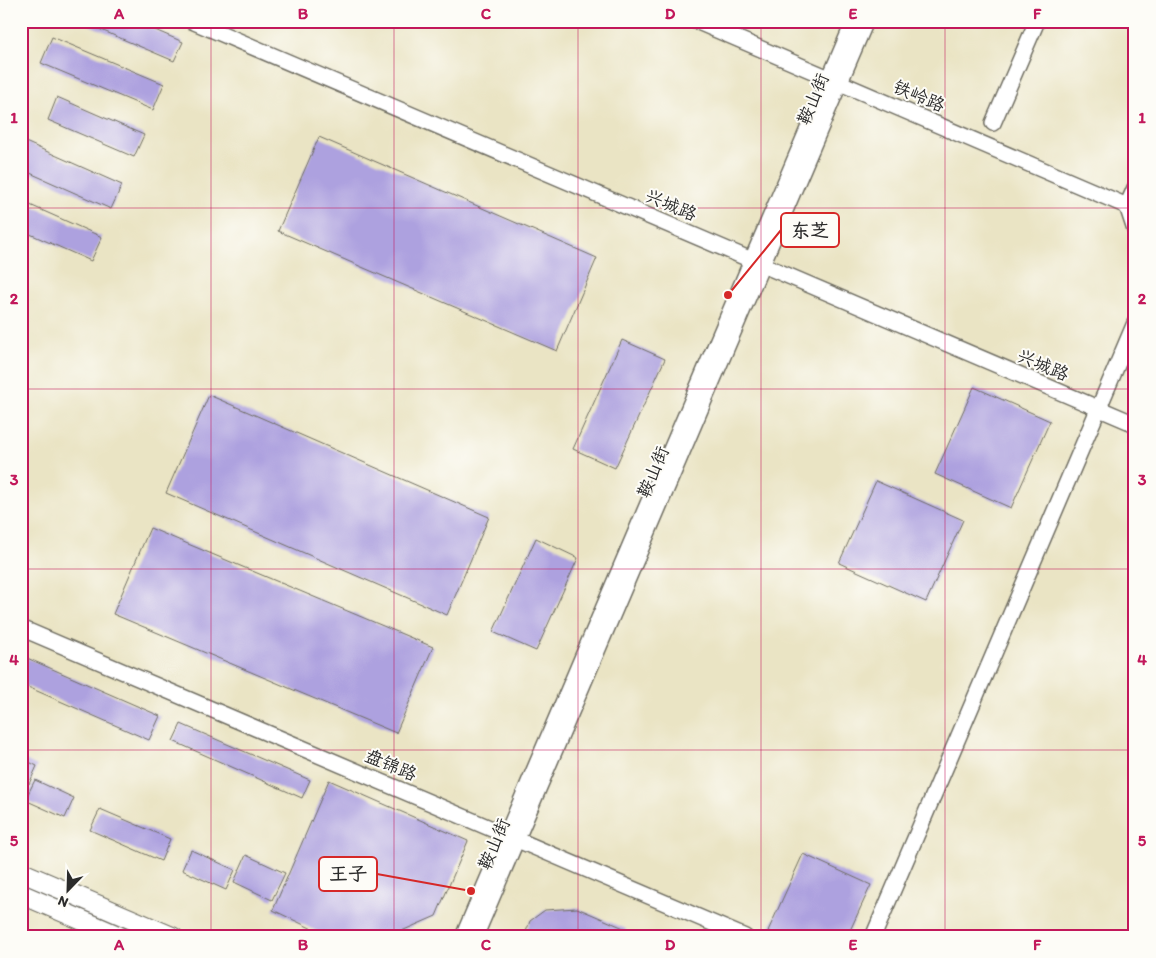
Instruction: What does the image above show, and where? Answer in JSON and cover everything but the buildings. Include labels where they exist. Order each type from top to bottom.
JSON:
[{"type":"main road","points":[[21,872],[173,937]]},
{"type":"main road","points":[[21,894],[121,937]]},
{"type":"street","name":"兴城路","points":[[192,21],[1135,424]]},
{"type":"street","name":"铁岭路","points":[[696,21],[1127,206]]},
{"type":"street","name":"鞍山街","points":[[835,81],[854,21]]},
{"type":"street","name":"鞍山街","points":[[475,937],[512,837],[757,263],[835,81],[866,21]]},
{"type":"street","points":[[993,123],[1037,21]]},
{"type":"street","points":[[1135,188],[1127,206],[1135,230]]},
{"type":"street","points":[[873,937],[1135,323]]},
{"type":"street","name":"盘锦路","points":[[21,628],[745,937]]},
{"type":"street","name":"鞍山街","points":[[463,937],[512,837]]},
{"type":"place","name":"东芝","points":[[728,295]]},
{"type":"place","name":"王子","points":[[471,891]]}]
